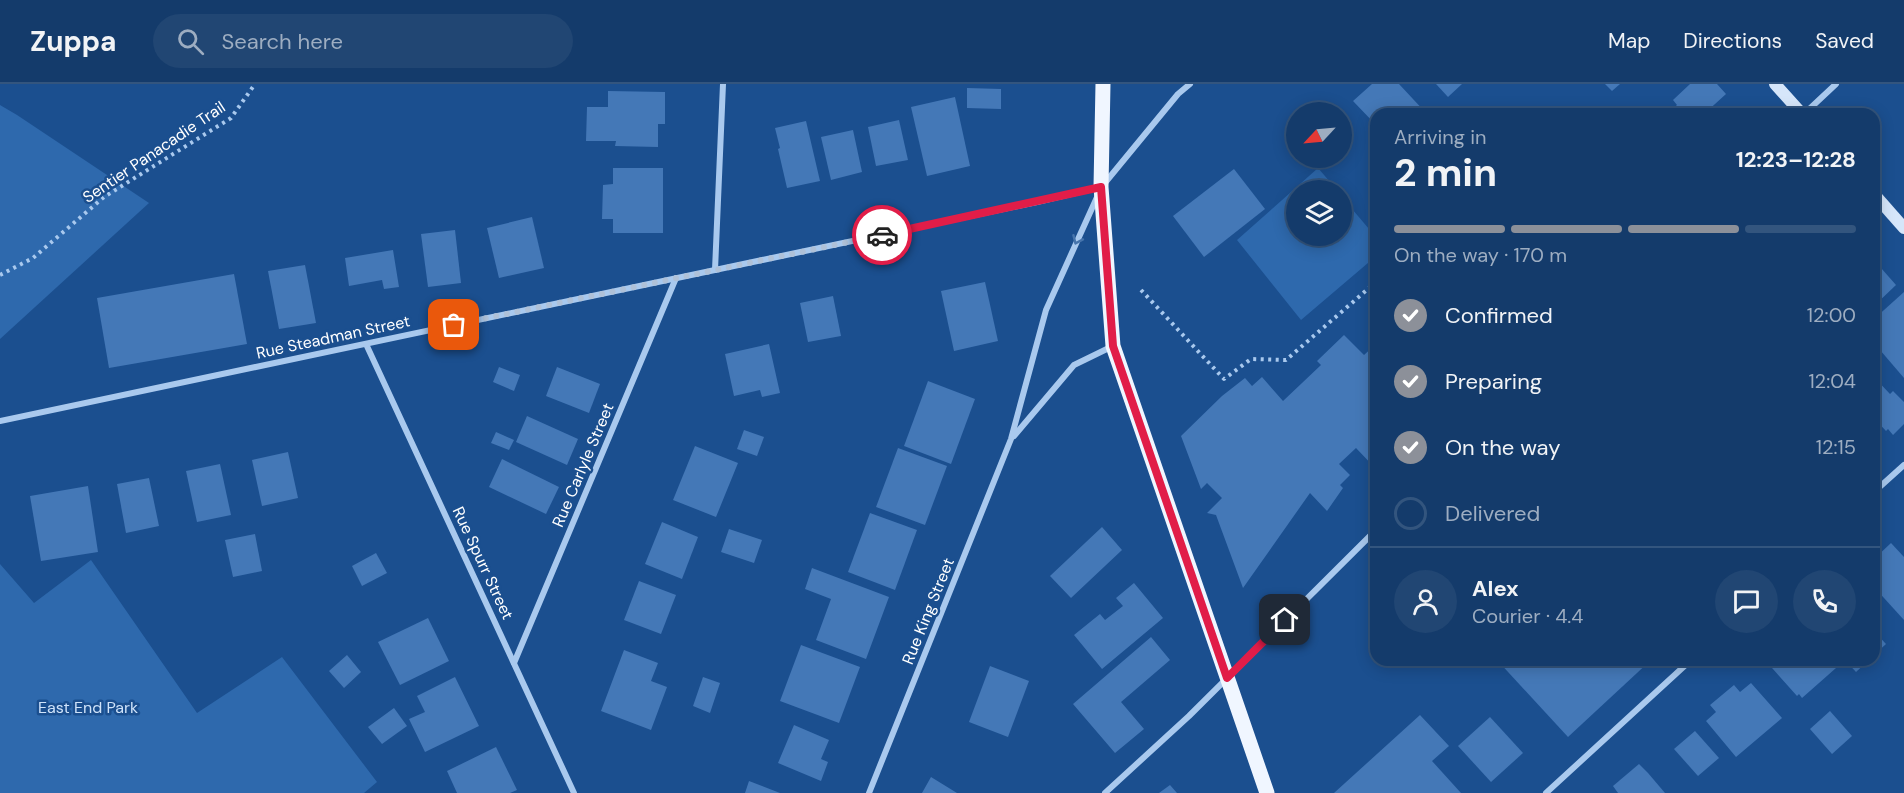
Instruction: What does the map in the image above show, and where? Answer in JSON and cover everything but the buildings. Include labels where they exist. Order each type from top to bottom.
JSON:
[{"type":"main road","points":[[1102,84],[1101,187],[1113,346],[1267,793]]},
{"type":"main road","points":[[1775,84],[1797,108]]},
{"type":"main road","points":[[1880,201],[1904,228]]},
{"type":"street","points":[[715,270],[723,84]]},
{"type":"street","points":[[1101,187],[1178,94],[1190,84]]},
{"type":"street","points":[[1810,108],[1836,84]]},
{"type":"street","name":"Rue Steadman Street","points":[[0,421],[1101,187]]},
{"type":"street","name":"Rue King Street","points":[[869,793],[1011,439],[1046,310],[1101,187]]},
{"type":"street","name":"Rue Carlyle Street","points":[[514,663],[676,278]]},
{"type":"street","name":"Rue Spurr Street","points":[[366,344],[574,793]]},
{"type":"street","name":"Rue King Street","points":[[1011,439],[1074,365],[1113,346]]},
{"type":"street","points":[[1880,487],[1904,465]]},
{"type":"street","points":[[1105,793],[1189,716],[1370,536]]},
{"type":"street","points":[[1546,793],[1684,666]]},
{"type":"path","name":"Sentier Panacadie Trail","points":[[0,275],[33,258],[104,197],[231,118],[255,84]]},
{"type":"path","points":[[1141,290],[1224,379],[1251,359],[1286,360],[1370,287]]},
{"type":"green space","points":[[0,105],[149,203],[0,339]]},
{"type":"green space","points":[[1318,168],[1328,180],[1304,180]]},
{"type":"green space","points":[[1286,196],[1286,246],[1352,246],[1352,209],[1370,230],[1370,261],[1301,320],[1237,240]]},
{"type":"green space","name":"East End Park","points":[[91,560],[197,713],[282,657],[377,782],[364,793],[0,793],[0,564],[34,603]]},
{"type":"way so far","points":[[454,325],[882,235]]},
{"type":"route","points":[[882,235],[1101,187],[1113,346],[1227,678],[1285,620]]}]
